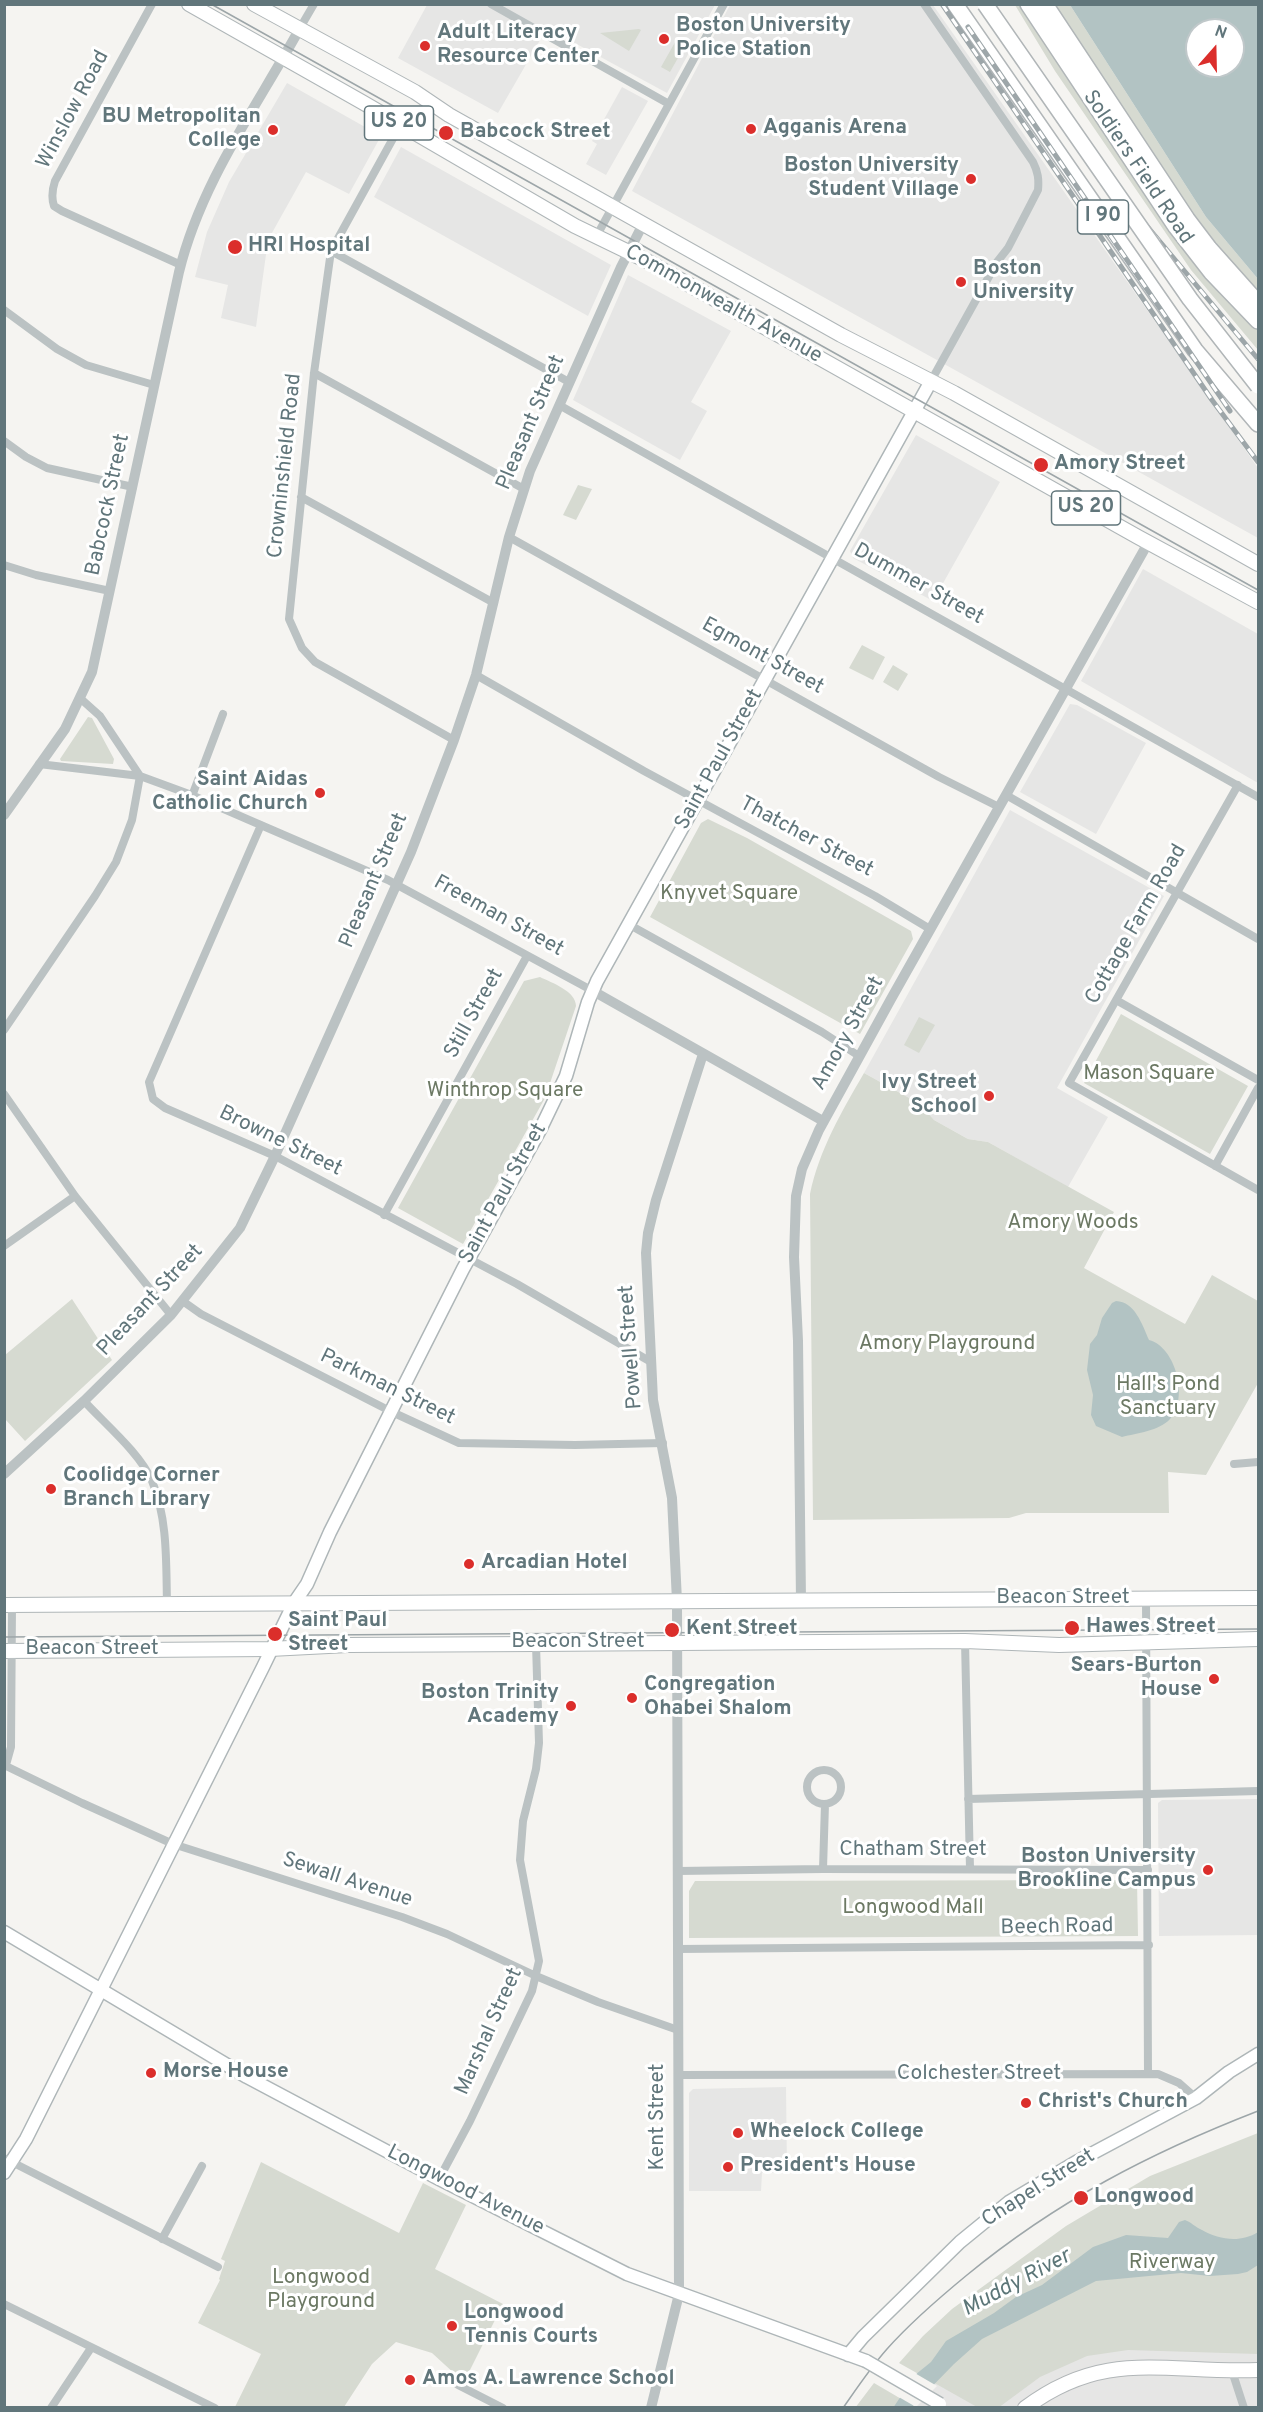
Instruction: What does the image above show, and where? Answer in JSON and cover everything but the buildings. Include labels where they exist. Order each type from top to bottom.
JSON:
[{"type":"highway","name":"I 90","points":[[955,4],[1195,350],[1258,424]]},
{"type":"highway","name":"I 90","points":[[985,4],[1190,299],[1258,386]]},
{"type":"highway","name":"Soldiers Field Road","points":[[1028,4],[1181,235],[1258,321]]},
{"type":"highway","name":"Soldiers Field Road","points":[[1045,4],[1187,219],[1209,248],[1258,303]]},
{"type":"main road","name":"Commonwealth Avenue","points":[[189,4],[401,124],[494,180],[1258,602]]},
{"type":"main road","name":"Commonwealth Avenue","points":[[254,4],[416,92],[449,115],[841,335],[931,381],[1258,564]]},
{"type":"main road","name":"Saint Paul Street","points":[[7,2165],[101,1989],[270,1649],[294,1603],[307,1584],[330,1532],[469,1260],[541,1128],[566,1076],[593,991],[628,924],[931,381]]},
{"type":"main road","name":"Beacon Street","points":[[8,1605],[1258,1598]]},
{"type":"main road","name":"Beacon Street","points":[[8,1651],[270,1649],[348,1645],[965,1641],[1059,1645],[1258,1639]]},
{"type":"main road","name":"Longwood Avenue","points":[[4,1932],[247,2077],[439,2179],[627,2274],[866,2361],[943,2406]]},
{"type":"main road","points":[[1196,2098],[1229,2072],[1258,2054]]},
{"type":"main road","name":"Chapel Street","points":[[848,2355],[960,2242],[1009,2202],[1078,2161],[1196,2098]]},
{"type":"main road","points":[[1025,2408],[1062,2384],[1103,2370],[1136,2367],[1258,2370]]},
{"type":"street","name":"Winslow Road","points":[[152,4],[55,181],[52,200],[54,206],[62,211],[181,265]]},
{"type":"street","points":[[300,28],[314,4]]},
{"type":"street","points":[[491,4],[669,104]]},
{"type":"street","points":[[596,237],[724,4]]},
{"type":"street","points":[[924,4],[1038,172],[1038,190],[1008,248],[997,262],[931,381]]},
{"type":"street","name":"Babcock Street","points":[[4,815],[65,729],[92,672],[181,265],[195,218],[207,190],[236,137],[300,28]]},
{"type":"street","name":"Crowninshield Road","points":[[401,124],[331,251],[314,374],[289,619],[302,648],[315,662],[454,740]]},
{"type":"street","name":"Pleasant Street","points":[[4,1474],[84,1401],[184,1302],[240,1228],[275,1156],[396,884],[454,740],[476,675],[508,537],[524,489],[569,382],[643,224]]},
{"type":"street","points":[[331,251],[569,382]]},
{"type":"street","points":[[4,310],[57,349],[86,365],[154,386]]},
{"type":"street","points":[[314,374],[524,489]]},
{"type":"street","name":"Dummer Street","points":[[559,405],[1258,797]]},
{"type":"street","points":[[4,441],[26,457],[47,468],[133,487]]},
{"type":"street","points":[[302,497],[494,603]]},
{"type":"street","name":"Egmont Street","points":[[508,537],[939,777],[999,807]]},
{"type":"street","name":"Amory Street","points":[[801,1601],[798,1341],[794,1257],[796,1196],[806,1160],[823,1121],[859,1056],[1148,543]]},
{"type":"street","points":[[4,565],[36,575],[110,591]]},
{"type":"street","name":"Thatcher Street","points":[[476,675],[930,929]]},
{"type":"street","points":[[4,1030],[116,862],[132,820],[140,776],[100,716],[81,699]]},
{"type":"street","points":[[192,796],[223,714]]},
{"type":"street","name":"Freeman Street","points":[[39,764],[140,776],[261,825],[396,884],[593,991],[823,1121]]},
{"type":"street","name":"Cottage Farm Road","points":[[1215,1166],[1068,1083],[1238,785]]},
{"type":"street","points":[[1006,795],[1258,939]]},
{"type":"street","name":"Browne Street","points":[[261,825],[149,1082],[153,1099],[165,1108],[275,1156],[517,1284],[651,1362]]},
{"type":"street","points":[[628,924],[822,1032],[859,1056]]},
{"type":"street","name":"Still Street","points":[[384,1215],[527,956]]},
{"type":"street","points":[[1116,1000],[1258,1080]]},
{"type":"street","name":"Powell Street","points":[[677,1643],[672,1498],[653,1400],[646,1263],[648,1233],[656,1200],[703,1054]]},
{"type":"street","points":[[1258,1088],[1215,1166],[1258,1190]]},
{"type":"street","points":[[4,1094],[75,1196],[171,1315]]},
{"type":"street","points":[[4,1246],[75,1196]]},
{"type":"street","name":"Parkman Street","points":[[184,1302],[209,1319],[392,1412],[459,1443],[575,1445],[663,1443]]},
{"type":"street","points":[[84,1401],[140,1462],[152,1481],[165,1536],[167,1604]]},
{"type":"street","points":[[1234,1464],[1258,1462]]},
{"type":"street","points":[[1146,1599],[1148,2074]]},
{"type":"street","points":[[5,1765],[11,1747],[12,1699],[8,1651],[8,1605]]},
{"type":"street","points":[[965,1641],[970,1869]]},
{"type":"street","name":"Kent Street","points":[[651,2408],[679,2294],[677,1643]]},
{"type":"street","name":"Marshal Street","points":[[439,2179],[522,2013],[536,1976],[539,1961],[520,1860],[523,1821],[536,1769],[539,1743],[536,1644]]},
{"type":"street","name":"Sewall Avenue","points":[[5,1765],[173,1844],[402,1917],[447,1934],[597,2002],[678,2030]]},
{"type":"street","points":[[823,1770],[834,1773],[841,1787],[837,1797],[825,1804],[813,1800],[807,1790],[809,1779],[823,1770]]},
{"type":"street","points":[[968,1799],[1148,1796],[1158,1792],[1258,1791]]},
{"type":"street","points":[[823,1869],[825,1804]]},
{"type":"street","name":"Chatham Street","points":[[678,1871],[1148,1870]]},
{"type":"street","name":"Beech Road","points":[[678,1950],[1149,1945]]},
{"type":"street","name":"Colchester Street","points":[[678,2075],[1148,2074],[1179,2083],[1196,2098]]},
{"type":"street","points":[[7,2165],[218,2267]]},
{"type":"street","points":[[162,2238],[202,2166]]},
{"type":"street","points":[[4,2304],[215,2408]]},
{"type":"street","points":[[51,2408],[91,2348]]},
{"type":"street","points":[[1232,2371],[1244,2408]]},
{"type":"street","points":[[458,2385],[503,2408]]},
{"type":"shaded area","points":[[427,5],[715,5],[667,93],[547,28],[498,113],[398,58]]},
{"type":"shaded area","name":"Boston University","points":[[730,5],[933,5],[1258,468],[1258,538],[632,191]]},
{"type":"shaded area","points":[[1070,5],[1258,5],[1258,279],[1206,217]]},
{"type":"shaded area","points":[[287,83],[381,136],[349,194],[306,172],[268,240],[256,327],[221,318],[228,285],[195,277],[207,232],[229,182]]},
{"type":"shaded area","points":[[622,87],[648,101],[606,175],[586,164],[597,144],[592,141]]},
{"type":"shaded area","points":[[401,147],[611,265],[588,316],[374,197]]},
{"type":"shaded area","points":[[628,275],[731,331],[691,402],[707,411],[680,460],[573,400]]},
{"type":"shaded area","points":[[916,435],[1000,482],[933,601],[853,558],[850,551]]},
{"type":"shaded area","points":[[1143,569],[1258,634],[1258,783],[1081,681]]},
{"type":"shaded area","points":[[1070,704],[1077,705],[1146,743],[1096,834],[1020,792]]},
{"type":"shaded area","points":[[1010,810],[1164,896],[1057,1088],[1108,1117],[1068,1187],[988,1142],[968,1139],[934,1120],[920,1104],[864,1073]]},
{"type":"shaded area","points":[[1123,1302],[1133,1310],[1149,1340],[1166,1352],[1173,1363],[1179,1387],[1176,1410],[1170,1419],[1148,1431],[1122,1437],[1096,1426],[1091,1415],[1093,1395],[1087,1370],[1090,1344],[1097,1335],[1102,1318],[1112,1303]]},
{"type":"shaded area","name":"Boston University Brookline Campus","points":[[1258,1799],[1258,1935],[1159,1936],[1158,1803],[1162,1800]]},
{"type":"shaded area","name":"Wheelock College","points":[[786,2087],[787,2173],[762,2173],[761,2191],[689,2191],[689,2093],[693,2089]]},
{"type":"shaded area","points":[[1185,2220],[1223,2238],[1244,2238],[1258,2232],[1258,2265],[1247,2272],[1238,2274],[1210,2276],[1181,2273],[1096,2281],[982,2339],[912,2407],[893,2408],[915,2375],[931,2362],[946,2341],[994,2313],[1016,2297],[1042,2285],[1093,2247],[1126,2235],[1168,2238],[1179,2222]]},
{"type":"shaded area","points":[[1258,2248],[1258,2407],[899,2408],[918,2384]]},
{"type":"green space","points":[[1015,5],[1070,5],[1206,217],[1258,279],[1258,350],[1191,270],[1055,71]]},
{"type":"green space","points":[[641,30],[629,51],[600,33]]},
{"type":"green space","points":[[678,37],[687,42],[670,72],[661,67]]},
{"type":"green space","points":[[578,485],[592,489],[576,520],[563,515]]},
{"type":"green space","points":[[862,645],[885,657],[873,680],[849,668]]},
{"type":"green space","points":[[893,665],[908,674],[898,691],[883,682]]},
{"type":"green space","points":[[88,717],[92,718],[114,759],[113,764],[61,761],[60,759]]},
{"type":"green space","name":"Knyvet Square","points":[[708,819],[747,838],[911,931],[913,939],[860,1034],[650,917],[701,823]]},
{"type":"green space","name":"Winthrop Square","points":[[540,977],[568,992],[576,1006],[545,1098],[463,1244],[398,1208],[524,981]]},
{"type":"green space","name":"Mason Square","points":[[1121,1014],[1248,1086],[1210,1154],[1084,1083]]},
{"type":"green space","points":[[919,1017],[935,1025],[919,1053],[904,1045]]},
{"type":"green space","name":"Amory Playground","points":[[864,1073],[920,1104],[934,1120],[968,1139],[988,1142],[1114,1212],[1084,1268],[1185,1324],[1212,1275],[1258,1301],[1258,1383],[1206,1475],[1168,1472],[1169,1513],[1026,1513],[1009,1518],[813,1520],[810,1194],[825,1146]]},
{"type":"green space","points":[[72,1299],[112,1360],[25,1441],[5,1419],[5,1355]]},
{"type":"green space","name":"Longwood Mall","points":[[1137,1880],[1138,1936],[689,1938],[689,1891],[695,1881]]},
{"type":"green space","name":"Riverway","points":[[1258,2133],[1258,2354],[1128,2350],[1087,2356],[1040,2377],[998,2408],[977,2407],[899,2363],[952,2309],[1066,2226],[1150,2176]]},
{"type":"green space","name":"Longwood Playground","points":[[261,2162],[399,2233],[423,2183],[466,2205],[435,2269],[503,2304],[465,2380],[456,2375],[432,2353],[396,2342],[372,2364],[344,2407],[235,2407],[261,2354],[198,2323],[220,2280],[225,2261],[221,2259]]},
{"type":"green space","points":[[874,2383],[915,2407],[855,2408]]},
{"type":"pier","points":[[913,2372],[937,2386],[916,2407],[897,2396]]},
{"type":"tram line","points":[[211,4],[1258,590]]},
{"type":"tram line","points":[[4,1637],[1258,1629]]},
{"type":"tram line","points":[[843,2408],[875,2363],[906,2329],[946,2292],[1001,2248],[1035,2224],[1106,2181],[1180,2144],[1258,2111]]},
{"type":"railway","points":[[942,4],[1212,400],[1258,462]]},
{"type":"railway","points":[[981,4],[1075,140],[1258,359]]},
{"type":"railway","points":[[968,27],[1230,411]]},
{"type":"place","name":"Boston University Police Station","points":[[664,39]]},
{"type":"place","name":"Adult Literacy Resource Center","points":[[425,46]]},
{"type":"place","name":"Agganis Arena","points":[[751,129]]},
{"type":"place","name":"BU Metropolitan College","points":[[273,130]]},
{"type":"place","name":"Babcock Street","points":[[446,133]]},
{"type":"place","name":"Boston University Student Village","points":[[971,179]]},
{"type":"place","name":"HRI Hospital","points":[[235,247]]},
{"type":"place","name":"Boston University","points":[[961,282]]},
{"type":"place","name":"Amory Street","points":[[1041,465]]},
{"type":"place","name":"Saint Aidas Catholic Church","points":[[320,793]]},
{"type":"place","name":"Ivy Street School","points":[[989,1096]]},
{"type":"place","name":"Coolidge Corner Branch Library","points":[[51,1489]]},
{"type":"place","name":"Arcadian Hotel","points":[[469,1564]]},
{"type":"place","name":"Hawes Street","points":[[1072,1628]]},
{"type":"place","name":"Kent Street","points":[[672,1630]]},
{"type":"place","name":"Saint Paul Street","points":[[275,1634]]},
{"type":"place","name":"Sears-Burton House","points":[[1214,1679]]},
{"type":"place","name":"Congregation Ohabei Shalom","points":[[632,1698]]},
{"type":"place","name":"Boston Trinity Academy","points":[[571,1706]]},
{"type":"place","name":"Boston University Brookline Campus","points":[[1208,1870]]},
{"type":"place","name":"Morse House","points":[[151,2073]]},
{"type":"place","name":"Christ's Church","points":[[1026,2103]]},
{"type":"place","name":"Wheelock College","points":[[738,2133]]},
{"type":"place","name":"President's House","points":[[728,2167]]},
{"type":"place","name":"Longwood","points":[[1081,2198]]},
{"type":"place","name":"Longwood Tennis Courts","points":[[452,2326]]},
{"type":"place","name":"Amos A. Lawrence School","points":[[410,2380]]},
{"type":"park label","name":"Amory Woods","points":[[1073,1224]]},
{"type":"park label","name":"Hall's Pond Sanctuary","points":[[1168,1398]]},
{"type":"water label","name":"Muddy River","points":[[1017,2284]]}]
